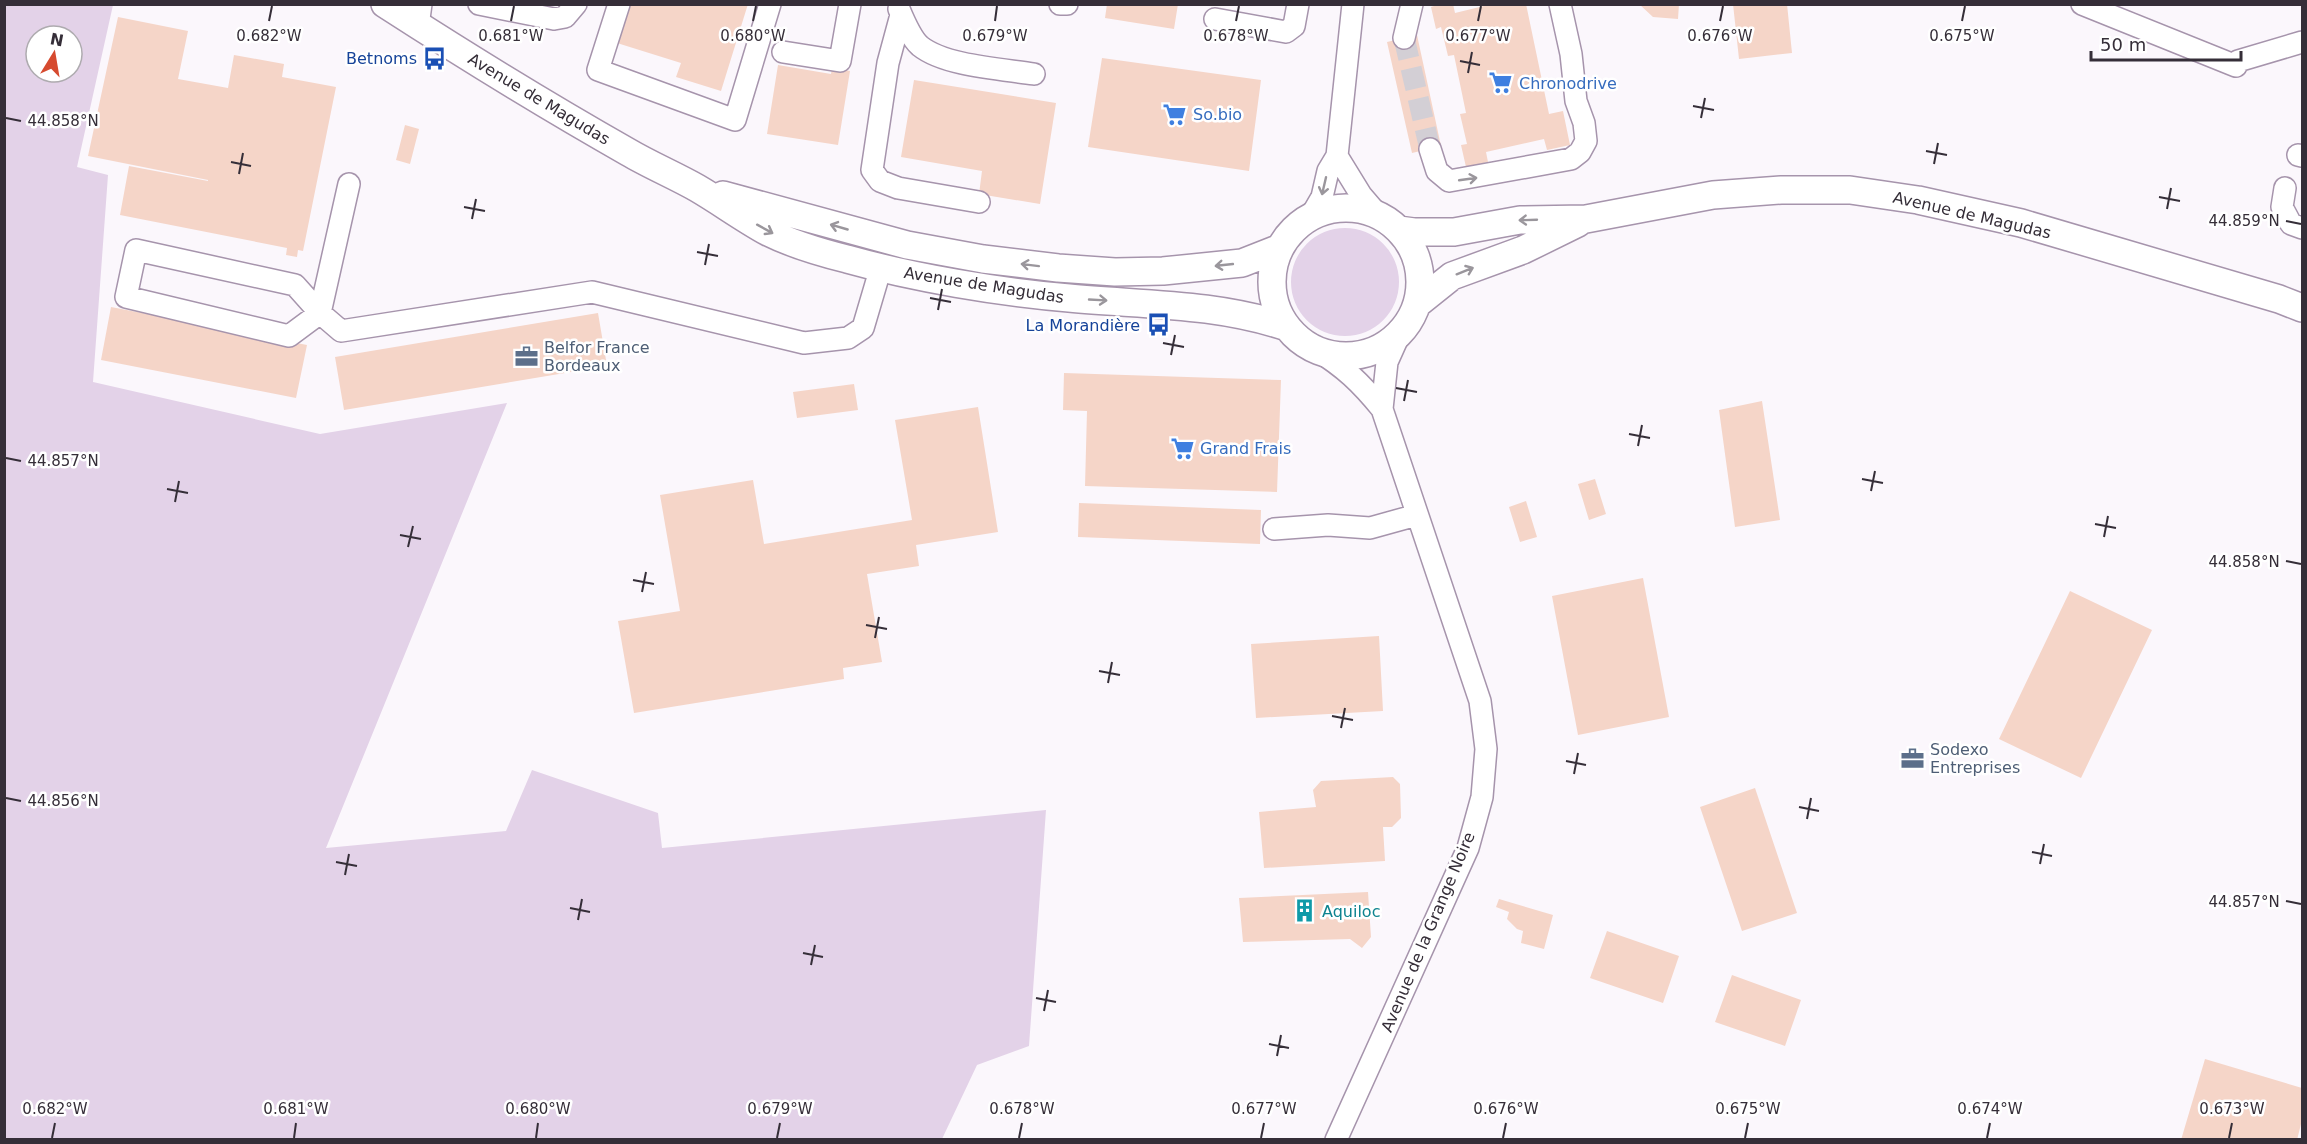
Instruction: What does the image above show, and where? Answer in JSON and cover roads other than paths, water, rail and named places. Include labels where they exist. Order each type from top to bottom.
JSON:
[{"type":"main road","name":"Avenue de Magudas","points":[[385,4],[419,15],[629,153],[697,188],[770,233],[845,259],[993,288],[1059,297],[1217,310],[1245,314],[1287,327]]},
{"type":"main road","name":"Avenue de Magudas","points":[[697,188],[917,247],[982,259],[1058,268],[1115,272],[1162,272],[1242,263],[1280,248]]},
{"type":"main road","name":"Avenue de Magudas","points":[[1389,223],[1414,232],[1454,232],[1520,220],[1586,219],[1713,195],[1780,190],[1850,190],[1918,200],[2021,223],[2294,303]]},
{"type":"main road","points":[[1333,209],[1357,209],[1389,223],[1411,246],[1418,264],[1420,284],[1417,304],[1400,333],[1382,347],[1360,354],[1338,356],[1315,350],[1299,340],[1287,327],[1276,309],[1272,288],[1273,267],[1280,248],[1293,230],[1311,216],[1333,209]]},
{"type":"main road","name":"Avenue de Magudas","points":[[1417,304],[1452,276],[1523,250],[1586,219]]},
{"type":"street","points":[[479,4],[554,18],[565,17],[576,4]]},
{"type":"street","points":[[619,4],[598,70],[735,120],[770,4]]},
{"type":"street","points":[[783,52],[840,61],[850,4]]},
{"type":"street","points":[[1060,4],[1067,4]]},
{"type":"street","points":[[1215,20],[1287,32],[1294,26],[1298,4]]},
{"type":"street","points":[[1311,216],[1322,197],[1328,171],[1337,156],[1353,4]]},
{"type":"street","points":[[1404,38],[1412,4]]},
{"type":"street","points":[[1430,149],[1437,171],[1449,181],[1571,159],[1580,152],[1586,141],[1584,123],[1576,100],[1571,54],[1560,4]]},
{"type":"street","points":[[2082,4],[2236,66],[2238,61],[2302,42]]},
{"type":"street","points":[[899,10],[919,45],[931,53],[948,60],[1034,74]]},
{"type":"street","points":[[899,10],[888,63],[872,170],[880,181],[898,188],[979,202]]},
{"type":"street","points":[[1337,156],[1361,195],[1389,223]]},
{"type":"street","points":[[349,184],[320,313],[289,336],[126,297],[136,250],[295,285],[320,313],[341,331],[592,292],[804,343],[848,338],[863,328],[881,267]]},
{"type":"street","points":[[2285,188],[2282,207],[2291,224],[2302,228]]},
{"type":"street","name":"Avenue de la Grange Noire","points":[[1382,409],[1387,362],[1390,350],[1400,333]]},
{"type":"street","name":"Avenue de la Grange Noire","points":[[1315,350],[1343,367],[1362,384],[1382,409],[1480,701],[1486,749],[1482,797],[1468,848],[1336,1140]]},
{"type":"street","points":[[1274,529],[1328,525],[1371,528],[1417,514]]},
{"type":"tunnel","points":[[1404,38],[1430,149]]},
{"type":"place","name":"Betnoms","points":[[435,58]]},
{"type":"place","name":"Chronodrive","points":[[1501,83]]},
{"type":"place","name":"So.bio","points":[[1175,114]]},
{"type":"place","name":"La Morandière","points":[[1158,325]]},
{"type":"place","name":"Belfor France Bordeaux","points":[[526,356]]},
{"type":"place","name":"Grand Frais","points":[[1182,448]]},
{"type":"place","name":"Sodexo Entreprises","points":[[1912,758]]},
{"type":"place","name":"Aquiloc","points":[[1304,911]]}]
